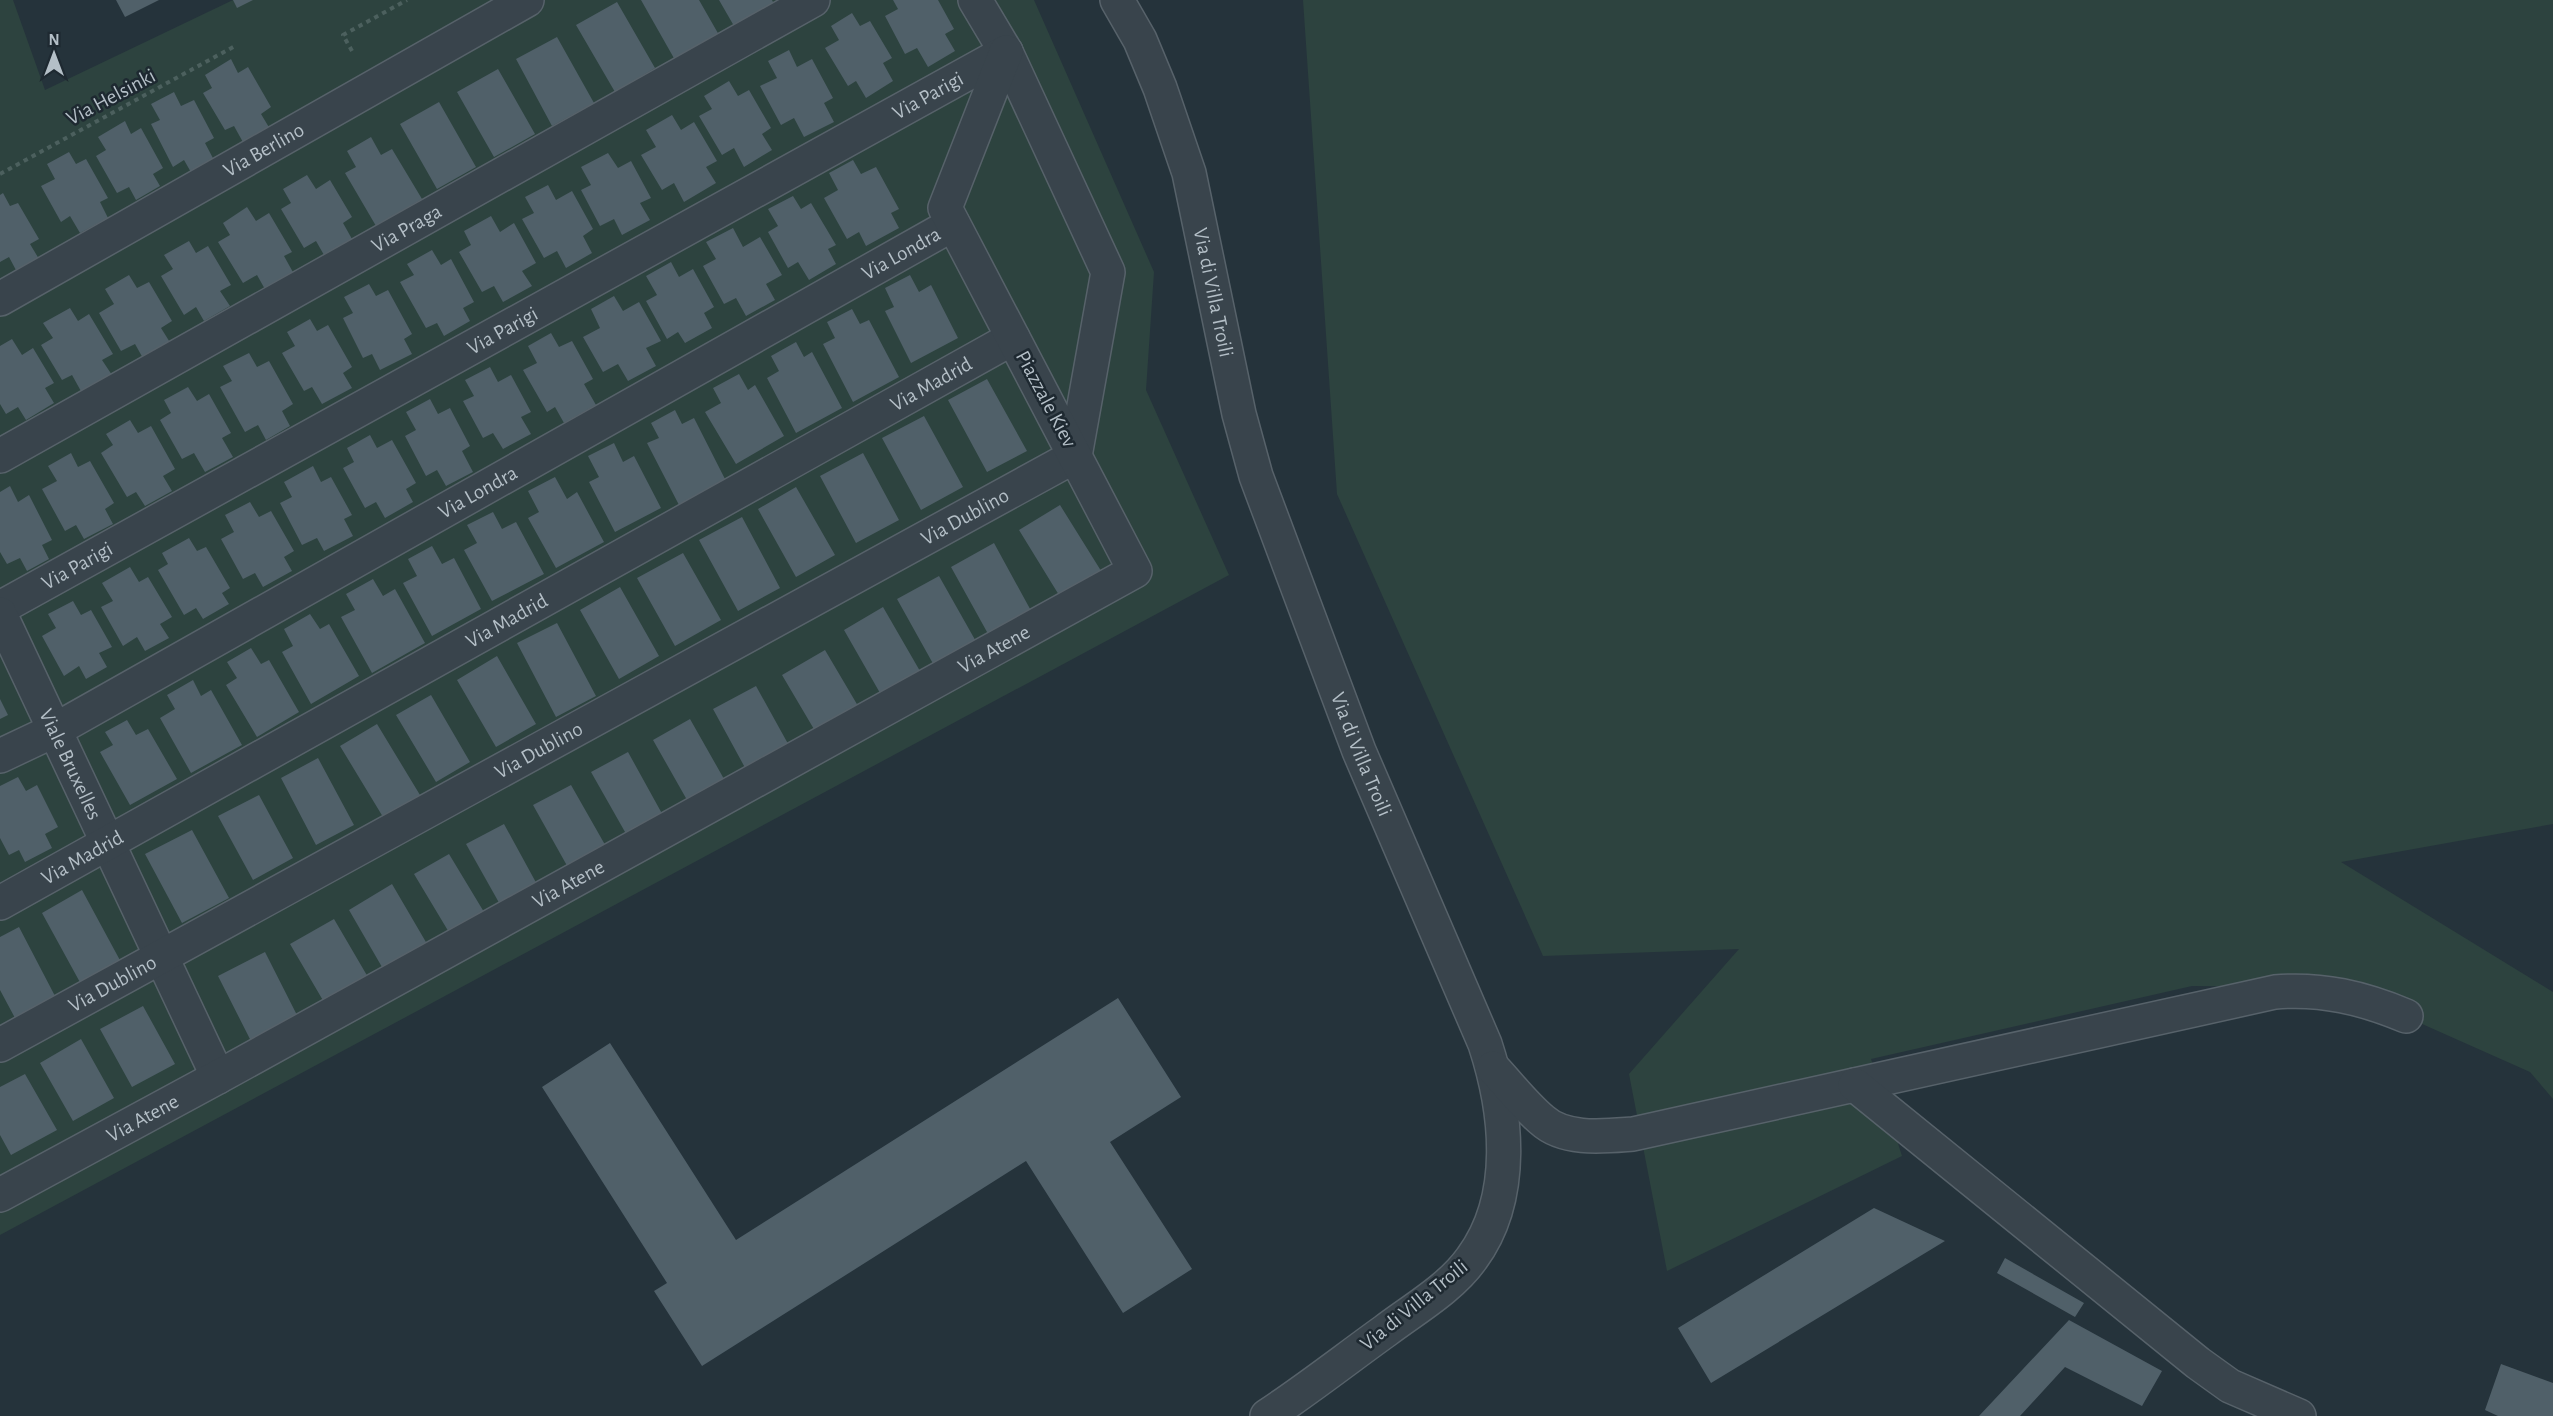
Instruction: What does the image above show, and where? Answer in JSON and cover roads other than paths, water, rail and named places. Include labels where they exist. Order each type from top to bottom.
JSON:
[{"type":"street","name":"Via Berlino","points":[[0,298],[527,0]]},
{"type":"street","name":"Via Praga","points":[[0,456],[813,0]]},
{"type":"street","points":[[975,0],[1006,51]]},
{"type":"street","name":"Via di Villa Troili","points":[[1117,0],[1140,40],[1160,88],[1189,173],[1239,414],[1256,476],[1359,751],[1476,1023],[1493,1068],[1504,1140],[1502,1171],[1491,1220],[1483,1241],[1471,1260],[1425,1300],[1267,1416]]},
{"type":"street","name":"Piazzale Kiev","points":[[1006,51],[945,208],[1075,456]]},
{"type":"street","name":"Piazzale Kiev","points":[[1006,51],[1108,272],[1075,456]]},
{"type":"street","name":"Via Parigi","points":[[0,608],[1006,51]]},
{"type":"street","name":"Via Londra","points":[[0,756],[55,730],[953,224]]},
{"type":"street","name":"Via Madrid","points":[[0,903],[1013,338]]},
{"type":"street","name":"Via Atene","points":[[0,1195],[1135,571],[1075,456]]},
{"type":"street","name":"Via Dublino","points":[[0,1045],[1075,456]]},
{"type":"street","name":"Viale Bruxelles","points":[[0,614],[218,1077]]},
{"type":"street","points":[[1493,1068],[1543,1122],[1560,1130],[1581,1135],[1634,1134],[2275,992],[2301,990],[2335,993],[2380,1005],[2406,1016]]},
{"type":"street","points":[[1855,1085],[2198,1364],[2230,1386],[2299,1416]]}]
